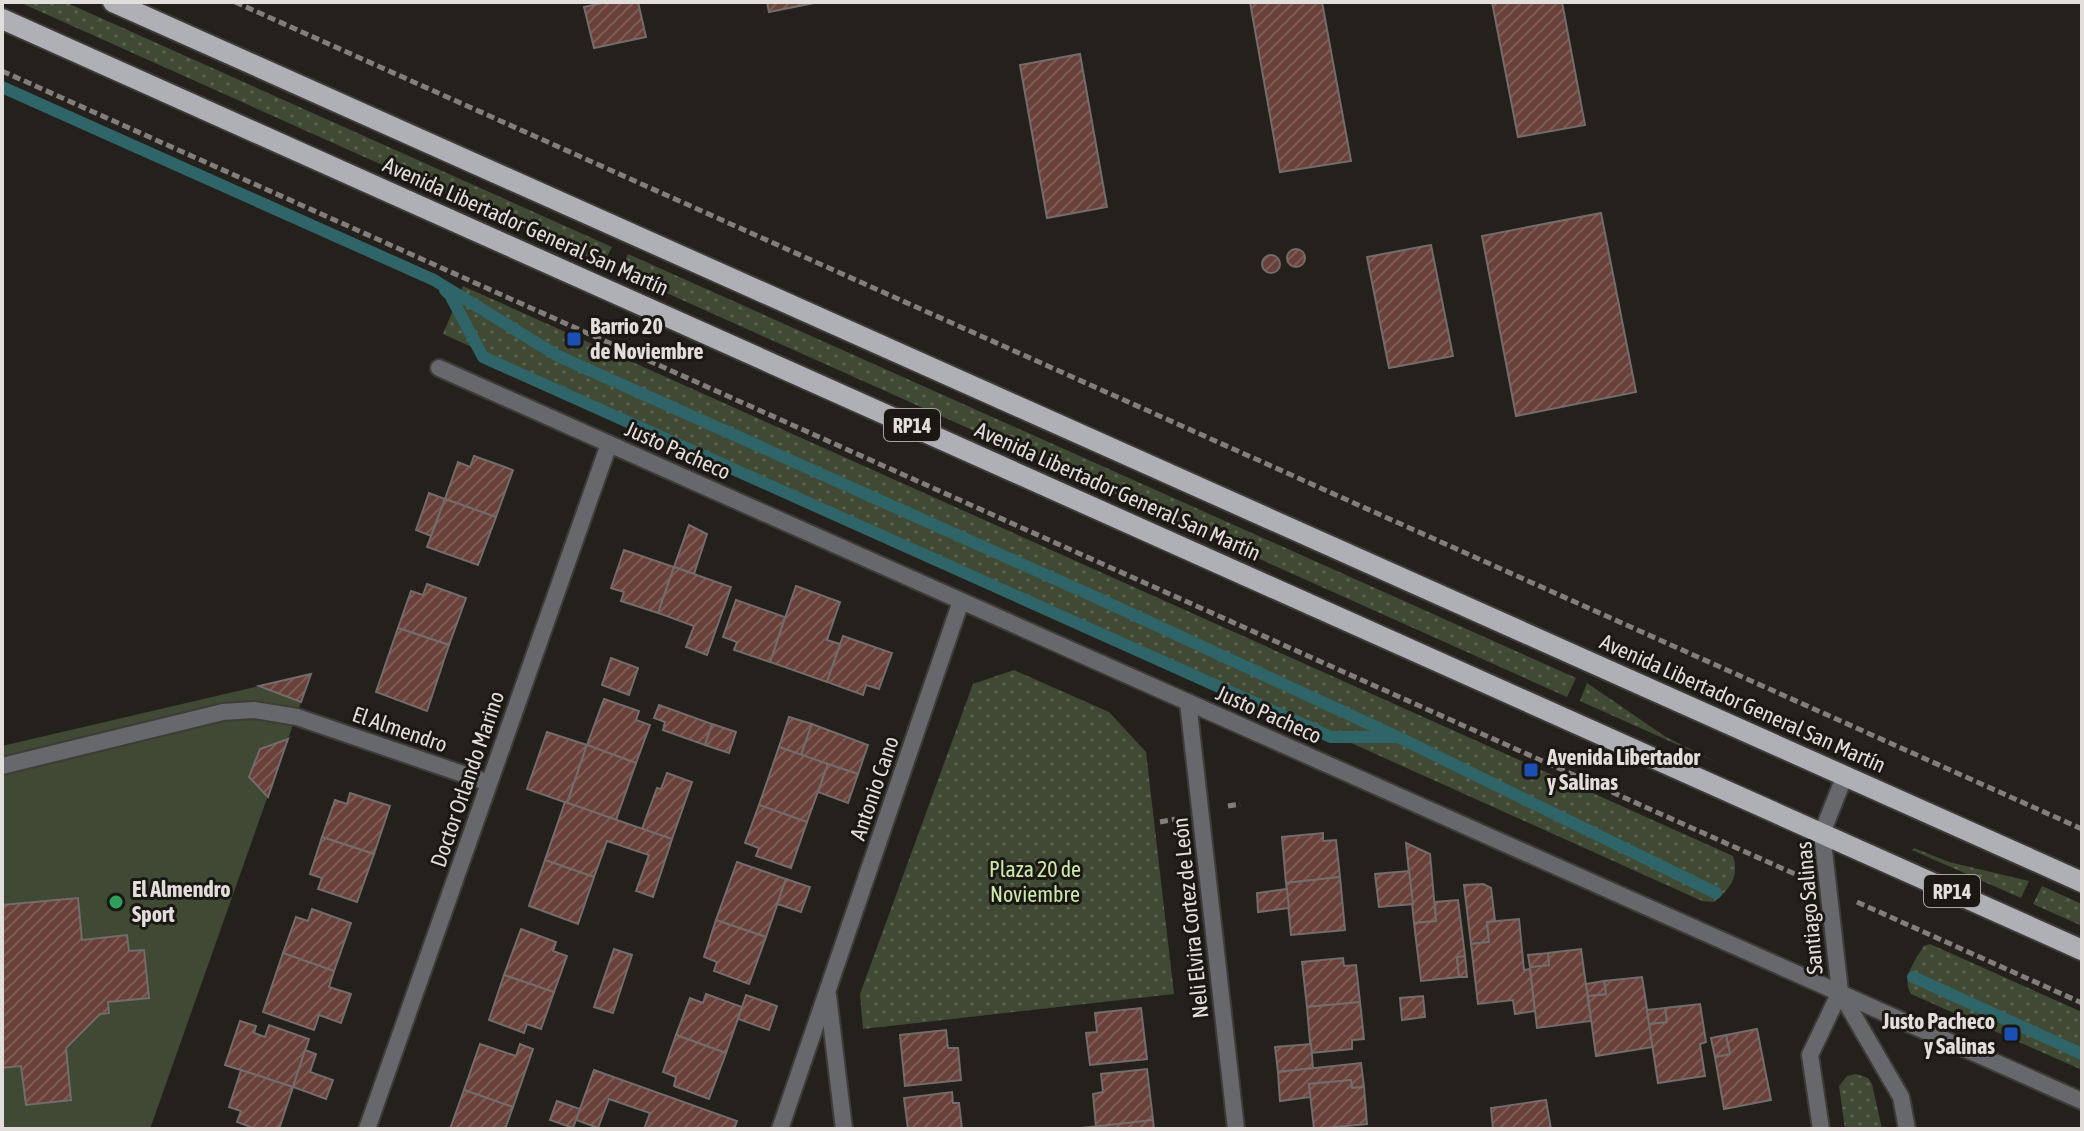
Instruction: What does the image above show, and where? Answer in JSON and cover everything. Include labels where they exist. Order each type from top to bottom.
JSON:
[{"type":"main road","name":"Avenida Libertador General San Martín","points":[[113,2],[2082,882]]},
{"type":"main road","name":"Avenida Libertador General San Martín","points":[[2,19],[2082,950]]},
{"type":"street","name":"Justo Pacheco","points":[[439,368],[2082,1101]]},
{"type":"street","name":"Doctor Orlando Marino","points":[[367,1129],[609,444]]},
{"type":"street","name":"Antonio Cano","points":[[780,1129],[961,601]]},
{"type":"street","name":"Neli Elvira Cortez de León","points":[[1188,702],[1236,1129]]},
{"type":"street","name":"El Almendro","points":[[2,766],[223,712],[254,710],[297,717],[489,783]]},
{"type":"street","name":"Santiago Salinas","points":[[1840,992],[1822,833],[1845,775]]},
{"type":"street","name":"Antonio Cano","points":[[828,990],[844,1129]]},
{"type":"street","points":[[1821,1129],[1810,1055],[1840,992]]},
{"type":"street","points":[[1840,992],[1901,1097],[1907,1129]]},
{"type":"path","points":[[235,2],[2082,829]]},
{"type":"path","points":[[2,71],[2082,1003]]},
{"type":"path","points":[[1227,806],[1240,804]]},
{"type":"green space","points":[[19,2],[65,2],[612,247],[603,264]]},
{"type":"green space","points":[[628,254],[1576,678],[1567,697],[620,272]]},
{"type":"green space","points":[[463,286],[1733,856],[1735,870],[1732,882],[1714,902],[1702,901],[443,334]]},
{"type":"green space","name":"Plaza 20 de Noviembre","points":[[1014,670],[1109,712],[1146,752],[1174,994],[863,1029],[860,994],[973,684]]},
{"type":"green space","name":"El Almendro Sport","points":[[311,674],[150,1129],[2,1129],[2,746]]},
{"type":"green space","points":[[1587,683],[1666,737],[1716,762],[1580,701]]},
{"type":"green space","points":[[1914,848],[1949,862],[2029,881],[2021,898],[1912,850]]},
{"type":"green space","points":[[2042,886],[2082,904],[2082,926],[2033,904]]},
{"type":"green space","points":[[1930,944],[2082,1012],[2082,1070],[1911,994],[1908,988],[1910,969],[1924,946]]},
{"type":"green space","points":[[1856,1074],[1868,1078],[1872,1084],[1882,1129],[1845,1129],[1839,1086],[1847,1076]]},
{"type":"building","points":[[607,2],[638,2],[646,37],[594,48],[584,7]]},
{"type":"building","points":[[767,2],[819,2],[769,12]]},
{"type":"building","points":[[1250,2],[1322,2],[1351,161],[1280,172]]},
{"type":"building","points":[[1492,2],[1562,2],[1585,125],[1518,137]]},
{"type":"building","points":[[1080,54],[1107,207],[1047,218],[1020,65]]},
{"type":"building","points":[[1601,213],[1636,392],[1516,416],[1482,236]]},
{"type":"building","points":[[1431,245],[1453,356],[1389,368],[1367,257]]},
{"type":"building","points":[[1296,249],[1305,258],[1296,267],[1287,258]]},
{"type":"building","points":[[1271,255],[1280,264],[1271,273],[1262,264]]},
{"type":"building","points":[[474,456],[513,470],[496,517],[445,499],[458,462],[470,467]]},
{"type":"building","points":[[429,493],[445,499],[431,536],[416,530]]},
{"type":"building","points":[[445,499],[496,517],[478,565],[427,547]]},
{"type":"building","points":[[689,525],[707,534],[694,574],[674,567]]},
{"type":"building","points":[[624,550],[674,567],[658,613],[621,601],[624,592],[611,588]]},
{"type":"building","points":[[674,567],[731,587],[707,655],[686,647],[694,626],[658,613]]},
{"type":"building","points":[[427,584],[466,598],[449,645],[398,628],[411,591],[423,595]]},
{"type":"building","points":[[796,586],[840,602],[827,640],[840,644],[827,682],[770,662]]},
{"type":"building","points":[[736,600],[785,617],[770,662],[734,650],[737,642],[723,637]]},
{"type":"building","points":[[398,628],[449,645],[427,711],[376,692]]},
{"type":"building","points":[[843,636],[892,653],[879,689],[866,685],[863,695],[827,682]]},
{"type":"building","points":[[611,658],[638,668],[629,695],[602,685]]},
{"type":"building","points":[[311,674],[301,702],[259,686]]},
{"type":"building","points":[[604,699],[639,711],[636,720],[650,725],[636,763],[587,745]]},
{"type":"building","points":[[659,705],[712,724],[705,745],[663,730],[665,722],[654,718]]},
{"type":"building","points":[[789,717],[812,724],[801,755],[779,747]]},
{"type":"building","points":[[712,724],[736,732],[729,753],[705,745]]},
{"type":"building","points":[[812,724],[868,745],[858,774],[801,755]]},
{"type":"building","points":[[547,732],[587,745],[567,803],[527,789]]},
{"type":"building","points":[[288,739],[268,797],[249,777],[260,749]]},
{"type":"building","points":[[587,745],[636,763],[616,820],[567,803]]},
{"type":"building","points":[[779,747],[828,764],[807,822],[759,805]]},
{"type":"building","points":[[828,764],[858,774],[848,803],[818,792]]},
{"type":"building","points":[[667,773],[692,782],[672,839],[642,829],[657,788],[661,789]]},
{"type":"building","points":[[350,793],[390,806],[374,854],[322,837],[335,800],[347,804]]},
{"type":"building","points":[[565,802],[672,839],[653,897],[636,891],[649,855],[607,841],[594,877],[545,860]]},
{"type":"building","points":[[759,805],[807,822],[791,868],[756,856],[759,848],[745,843]]},
{"type":"building","points":[[1323,833],[1323,841],[1336,840],[1340,877],[1286,883],[1282,837]]},
{"type":"building","points":[[322,837],[374,854],[357,902],[318,889],[322,878],[310,874]]},
{"type":"building","points":[[1406,843],[1430,854],[1436,921],[1414,923]]},
{"type":"building","points":[[545,860],[594,877],[578,924],[529,906]]},
{"type":"building","points":[[737,862],[786,879],[766,937],[716,920]]},
{"type":"building","points":[[1409,871],[1413,904],[1379,907],[1375,874]]},
{"type":"building","points":[[1340,877],[1345,930],[1291,935],[1286,883]]},
{"type":"building","points":[[786,879],[810,887],[801,912],[777,904]]},
{"type":"building","points":[[1483,884],[1491,888],[1495,921],[1487,922],[1489,942],[1471,944],[1464,885]]},
{"type":"building","points":[[1287,889],[1289,908],[1258,912],[1257,893]]},
{"type":"building","points":[[78,898],[82,940],[127,935],[129,951],[144,950],[149,998],[108,1002],[109,1013],[100,1014],[66,1048],[71,1100],[26,1105],[21,1066],[2,1068],[2,905]]},
{"type":"building","points":[[1458,900],[1465,956],[1457,957],[1459,977],[1421,981],[1414,923],[1436,921],[1435,902]]},
{"type":"building","points":[[312,909],[351,923],[334,971],[283,953],[296,917],[308,921]]},
{"type":"building","points":[[1519,919],[1524,970],[1530,969],[1535,1011],[1515,1014],[1513,1000],[1478,1004],[1471,944],[1489,942],[1487,922]]},
{"type":"building","points":[[716,920],[766,937],[749,984],[714,971],[717,962],[704,957]]},
{"type":"building","points":[[521,929],[556,942],[553,951],[567,956],[554,992],[504,975]]},
{"type":"building","points":[[614,949],[632,955],[613,1013],[594,1007]]},
{"type":"building","points":[[1581,949],[1591,1021],[1537,1028],[1530,967],[1549,965],[1548,953]]},
{"type":"building","points":[[283,953],[334,971],[329,987],[351,994],[341,1023],[319,1015],[314,1030],[263,1012]]},
{"type":"building","points":[[1548,953],[1549,965],[1530,967],[1528,955]]},
{"type":"building","points":[[1465,956],[1467,977],[1459,977],[1457,957]]},
{"type":"building","points":[[1343,958],[1344,966],[1356,965],[1360,1002],[1307,1007],[1302,962]]},
{"type":"building","points":[[504,975],[554,992],[541,1029],[527,1024],[524,1033],[489,1020]]},
{"type":"building","points":[[1642,977],[1653,1047],[1596,1056],[1588,996],[1606,994],[1604,981]]},
{"type":"building","points":[[1604,981],[1606,994],[1588,996],[1586,984]]},
{"type":"building","points":[[706,994],[742,1007],[726,1053],[676,1035],[690,998],[703,1003]]},
{"type":"building","points":[[746,995],[777,1006],[769,1030],[738,1019]]},
{"type":"building","points":[[1423,996],[1425,1017],[1402,1020],[1400,998]]},
{"type":"building","points":[[1360,1002],[1364,1039],[1352,1040],[1352,1049],[1311,1053],[1307,1007]]},
{"type":"building","points":[[1700,1004],[1706,1042],[1700,1044],[1705,1076],[1658,1083],[1649,1024],[1667,1022],[1665,1008]]},
{"type":"building","points":[[1141,1008],[1147,1059],[1090,1065],[1086,1033],[1097,1032],[1095,1013]]},
{"type":"building","points":[[1665,1008],[1667,1022],[1649,1024],[1647,1010]]},
{"type":"building","points":[[240,1021],[256,1026],[254,1033],[265,1037],[269,1025],[309,1039],[293,1087],[225,1065]]},
{"type":"building","points":[[1757,1029],[1771,1100],[1724,1109],[1715,1057],[1730,1054],[1726,1035]]},
{"type":"building","points":[[946,1030],[948,1048],[958,1048],[961,1080],[905,1086],[900,1035]]},
{"type":"building","points":[[676,1035],[726,1053],[709,1099],[674,1086],[676,1077],[663,1072]]},
{"type":"building","points":[[1726,1035],[1730,1054],[1715,1057],[1711,1038]]},
{"type":"building","points":[[480,1044],[516,1056],[520,1044],[533,1049],[513,1107],[464,1090]]},
{"type":"building","points":[[1311,1044],[1313,1068],[1278,1072],[1275,1047]]},
{"type":"building","points":[[305,1050],[316,1054],[310,1072],[333,1080],[326,1099],[293,1087]]},
{"type":"building","points":[[1361,1063],[1364,1087],[1352,1088],[1351,1080],[1309,1084],[1311,1097],[1280,1101],[1278,1072]]},
{"type":"building","points":[[1147,1069],[1153,1120],[1096,1127],[1093,1094],[1103,1092],[1101,1074]]},
{"type":"building","points":[[241,1070],[293,1087],[279,1129],[256,1129],[237,1122],[241,1111],[229,1107]]},
{"type":"building","points":[[594,1070],[737,1121],[734,1129],[644,1129],[650,1113],[609,1099],[598,1128],[576,1120]]},
{"type":"building","points":[[1351,1080],[1352,1088],[1364,1087],[1367,1124],[1314,1129],[1309,1084]]},
{"type":"building","points":[[464,1090],[513,1107],[505,1129],[450,1129]]},
{"type":"building","points":[[952,1092],[953,1103],[959,1103],[962,1129],[908,1129],[904,1098]]},
{"type":"building","points":[[1546,1100],[1551,1129],[1493,1129],[1491,1108]]},
{"type":"building","points":[[557,1101],[580,1109],[573,1128],[550,1120]]},
{"type":"building","points":[[1153,1120],[1154,1129],[1082,1129],[1082,1128]]},
{"type":"waterway","points":[[2,87],[434,280],[558,356],[1093,596],[1404,740],[1716,893]]},
{"type":"waterway","points":[[445,290],[483,357],[1331,737],[1394,737]]},
{"type":"waterway","points":[[1913,977],[2082,1054]]},
{"type":"place","name":"Barrio 20 de Noviembre","points":[[574,339]]},
{"type":"place","name":"Avenida Libertador y Salinas","points":[[1531,770]]},
{"type":"place","name":"El Almendro Sport","points":[[116,902]]},
{"type":"place","name":"Justo Pacheco y Salinas","points":[[2011,1034]]}]
